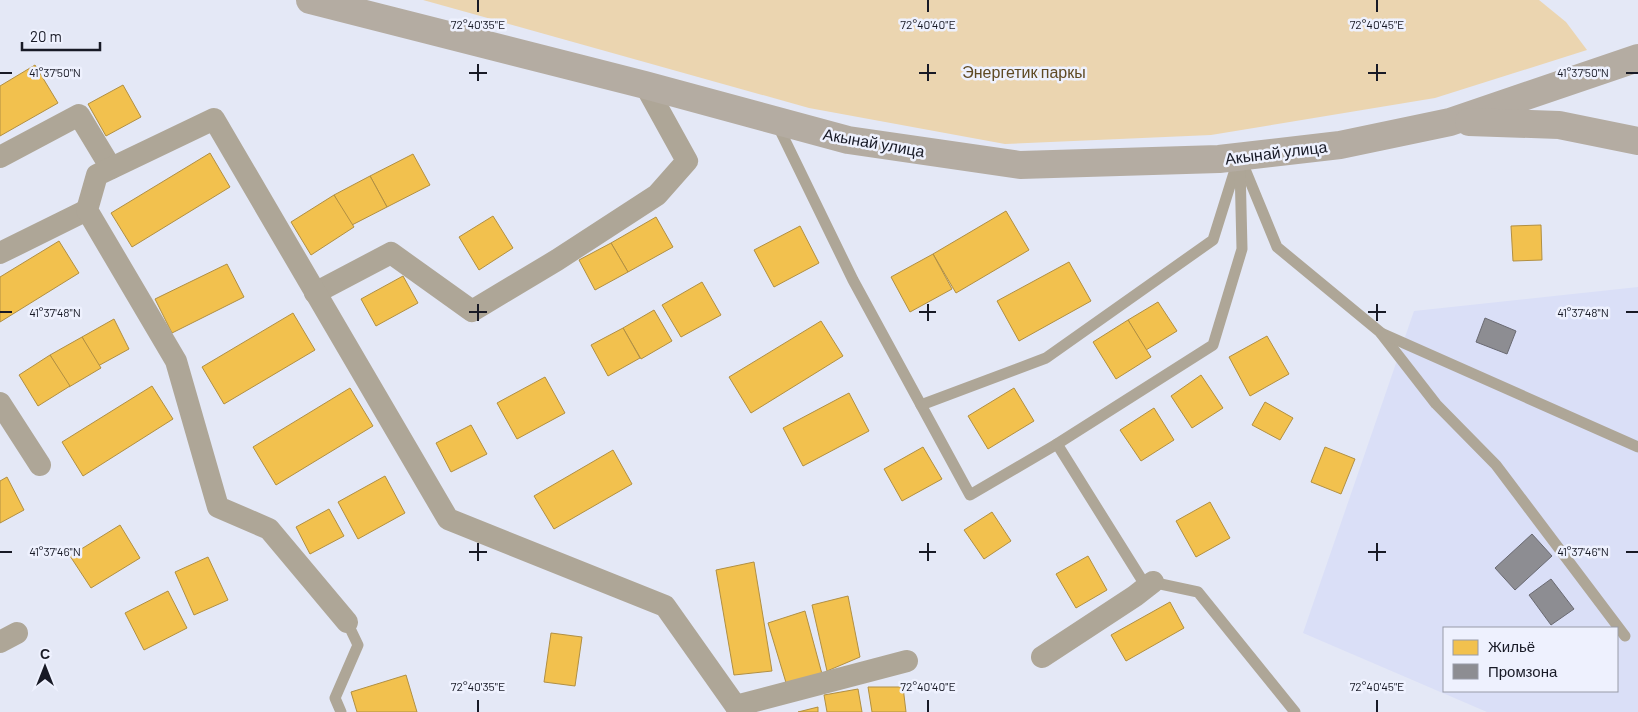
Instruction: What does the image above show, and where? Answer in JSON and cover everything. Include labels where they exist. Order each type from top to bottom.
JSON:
[{"type":"main road","name":"Акынай улица","points":[[310,0],[645,85],[848,140],[1020,165],[1219,159],[1240,155],[1340,145],[1450,122]]},
{"type":"main road","points":[[1450,122],[1638,58]]},
{"type":"main road","points":[[1450,122],[1560,125],[1638,141]]},
{"type":"street","points":[[316,293],[391,253],[472,311],[557,260],[657,196],[687,160],[645,85]]},
{"type":"street","points":[[0,157],[79,115],[111,168]]},
{"type":"street","points":[[347,622],[269,529],[218,507],[176,361],[87,210],[97,175],[214,119],[448,519],[665,606],[738,709],[907,661]]},
{"type":"street","points":[[0,252],[87,210]]},
{"type":"street","points":[[0,402],[40,465]]},
{"type":"street","points":[[1042,657],[1135,596],[1153,582]]},
{"type":"lane","points":[[776,121],[853,280],[970,495],[1057,444],[1213,345],[1242,249],[1240,155]]},
{"type":"lane","points":[[921,405],[1046,358],[1213,240],[1240,155]]},
{"type":"lane","points":[[1240,155],[1277,247],[1380,332],[1436,404],[1496,465],[1625,636]]},
{"type":"lane","points":[[1380,332],[1638,448]]},
{"type":"lane","points":[[1057,444],[1142,580],[1198,592],[1295,712]]},
{"type":"lane","points":[[341,712],[335,698],[358,646],[347,622]]},
{"type":"shaded area","points":[[1638,287],[1638,712],[1487,712],[1303,633],[1414,311]]},
{"type":"green space","name":"Энергетик паркы","points":[[423,0],[1539,0],[1566,22],[1587,50],[1435,98],[1211,135],[1005,144],[809,108]]},
{"type":"building: Жильё","points":[[35,65],[58,103],[0,136],[0,86]]},
{"type":"building: Жильё","points":[[123,85],[141,117],[106,136],[88,104]]},
{"type":"building: Жильё","points":[[210,153],[230,187],[132,247],[111,213]]},
{"type":"building: Жильё","points":[[413,154],[430,185],[387,207],[370,176]]},
{"type":"building: Жильё","points":[[370,176],[387,207],[350,226],[334,195]]},
{"type":"building: Жильё","points":[[334,195],[354,227],[311,255],[291,222]]},
{"type":"building: Жильё","points":[[1006,211],[1029,250],[956,293],[933,254]]},
{"type":"building: Жильё","points":[[493,216],[513,248],[479,270],[459,237]]},
{"type":"building: Жильё","points":[[656,217],[673,247],[628,272],[611,243]]},
{"type":"building: Жильё","points":[[1541,225],[1542,260],[1513,261],[1511,226]]},
{"type":"building: Жильё","points":[[800,226],[819,263],[774,287],[754,250]]},
{"type":"building: Жильё","points":[[59,241],[79,273],[0,322],[0,277]]},
{"type":"building: Жильё","points":[[611,243],[628,272],[595,290],[579,260]]},
{"type":"building: Жильё","points":[[933,254],[952,289],[910,312],[891,277]]},
{"type":"building: Жильё","points":[[1069,262],[1091,301],[1019,341],[997,301]]},
{"type":"building: Жильё","points":[[227,264],[244,297],[172,333],[155,299]]},
{"type":"building: Жильё","points":[[403,276],[418,303],[376,326],[361,299]]},
{"type":"building: Жильё","points":[[702,282],[721,315],[681,337],[662,305]]},
{"type":"building: Жильё","points":[[1158,302],[1177,331],[1146,350],[1128,320]]},
{"type":"building: Жильё","points":[[654,310],[672,341],[641,359],[623,328]]},
{"type":"building: Жильё","points":[[293,313],[315,350],[224,404],[202,367]]},
{"type":"building: Жильё","points":[[114,319],[129,349],[98,366],[82,337]]},
{"type":"building: Жильё","points":[[1128,320],[1151,357],[1116,379],[1093,342]]},
{"type":"building: Жильё","points":[[821,321],[843,356],[751,413],[729,377]]},
{"type":"building: Жильё","points":[[623,328],[640,358],[608,376],[591,345]]},
{"type":"building: Жильё","points":[[1267,336],[1289,374],[1250,396],[1229,357]]},
{"type":"building: Жильё","points":[[82,337],[101,368],[69,387],[50,355]]},
{"type":"building: Жильё","points":[[50,355],[70,386],[38,406],[19,375]]},
{"type":"building: Жильё","points":[[1201,375],[1223,408],[1192,428],[1171,396]]},
{"type":"building: Жильё","points":[[545,377],[565,413],[517,439],[497,403]]},
{"type":"building: Жильё","points":[[152,386],[173,419],[83,476],[62,442]]},
{"type":"building: Жильё","points":[[350,388],[373,426],[276,485],[253,447]]},
{"type":"building: Жильё","points":[[1014,388],[1034,421],[988,449],[968,416]]},
{"type":"building: Жильё","points":[[849,393],[869,431],[803,466],[783,428]]},
{"type":"building: Жильё","points":[[1265,402],[1293,418],[1280,440],[1252,425]]},
{"type":"building: Жильё","points":[[1154,408],[1174,440],[1141,461],[1120,430]]},
{"type":"building: Жильё","points":[[471,425],[487,454],[451,472],[436,443]]},
{"type":"building: Жильё","points":[[923,447],[942,479],[902,501],[884,469]]},
{"type":"building: Жильё","points":[[1325,447],[1355,459],[1341,494],[1311,482]]},
{"type":"building: Жильё","points":[[613,450],[632,484],[554,529],[534,496]]},
{"type":"building: Жильё","points":[[385,476],[405,513],[358,539],[338,502]]},
{"type":"building: Жильё","points":[[7,477],[24,510],[0,523],[0,481]]},
{"type":"building: Жильё","points":[[1210,502],[1230,538],[1196,557],[1176,521]]},
{"type":"building: Жильё","points":[[329,509],[344,536],[310,554],[296,527]]},
{"type":"building: Жильё","points":[[992,512],[1011,541],[984,559],[964,530]]},
{"type":"building: Жильё","points":[[120,525],[140,558],[91,588],[70,556]]},
{"type":"building: Жильё","points":[[1088,556],[1107,590],[1076,608],[1056,574]]},
{"type":"building: Жильё","points":[[208,557],[228,600],[194,615],[175,572]]},
{"type":"building: Жильё","points":[[754,562],[772,671],[734,675],[716,570]]},
{"type":"building: Жильё","points":[[168,591],[187,628],[144,650],[125,613]]},
{"type":"building: Жильё","points":[[848,596],[860,657],[827,671],[812,605]]},
{"type":"building: Жильё","points":[[1170,602],[1184,628],[1126,661],[1111,635]]},
{"type":"building: Жильё","points":[[805,611],[822,674],[787,686],[768,623]]},
{"type":"building: Жильё","points":[[551,633],[582,637],[575,686],[544,682]]},
{"type":"building: Жильё","points":[[406,675],[417,712],[357,712],[351,692]]},
{"type":"building: Жильё","points":[[868,687],[903,687],[906,712],[872,712]]},
{"type":"building: Жильё","points":[[858,689],[862,712],[827,712],[824,695]]},
{"type":"building: Жильё","points":[[818,707],[818,712],[798,712]]},
{"type":"building: Промзона","points":[[1485,318],[1516,331],[1507,354],[1476,342]]},
{"type":"building: Промзона","points":[[1532,534],[1552,556],[1515,590],[1495,568]]},
{"type":"building: Промзона","points":[[1551,579],[1574,609],[1551,625],[1529,595]]}]
